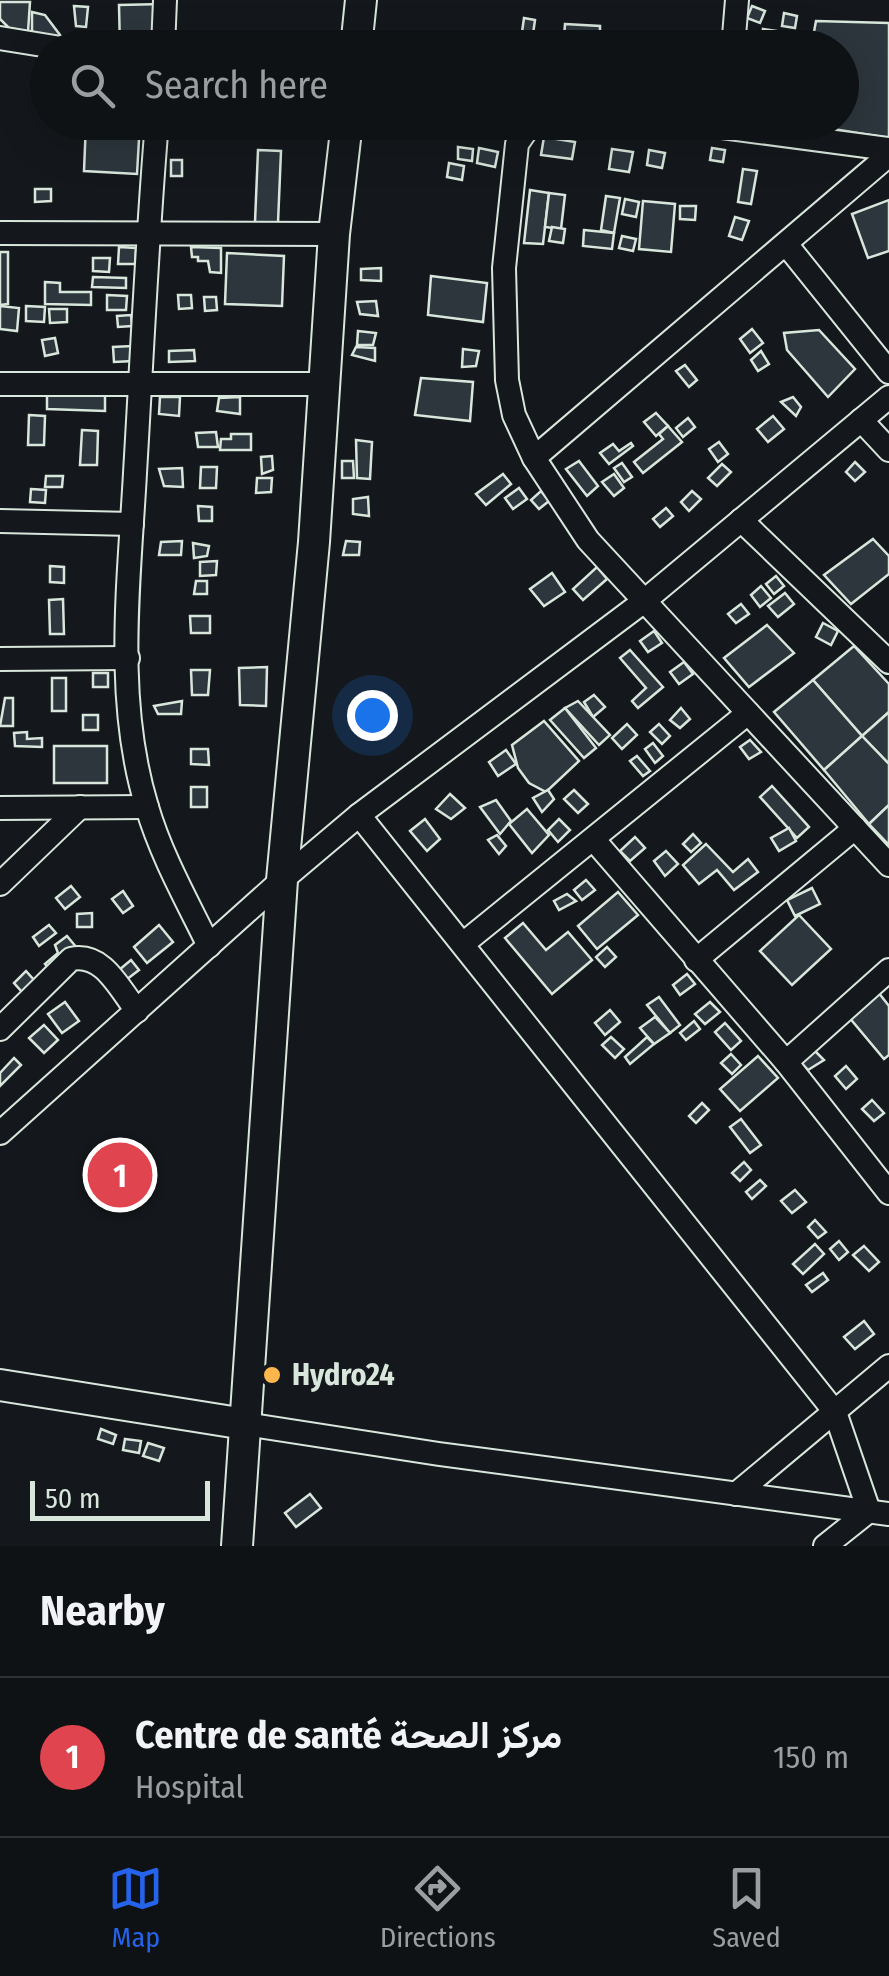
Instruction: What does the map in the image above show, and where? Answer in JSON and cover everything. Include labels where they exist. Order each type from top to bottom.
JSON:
[{"type":"street","points":[[164,30],[165,0]]},
{"type":"street","points":[[358,30],[361,0]]},
{"type":"street","points":[[734,30],[737,0]]},
{"type":"street","points":[[0,38],[30,43]]},
{"type":"street","points":[[155,140],[132,524],[128,658],[133,744],[146,806],[209,946]]},
{"type":"street","points":[[237,1546],[282,880],[345,140]]},
{"type":"street","points":[[520,140],[504,268],[507,380],[514,414],[534,458],[588,540],[889,865]]},
{"type":"street","points":[[815,140],[889,152]]},
{"type":"street","points":[[534,458],[889,152]]},
{"type":"street","points":[[0,233],[334,234]]},
{"type":"street","points":[[786,244],[889,372]]},
{"type":"street","points":[[0,384],[325,384]]},
{"type":"street","points":[[0,1133],[360,815],[643,602],[889,397]]},
{"type":"street","points":[[861,420],[889,450]]},
{"type":"street","points":[[741,520],[889,662]]},
{"type":"street","points":[[0,521],[132,524]]},
{"type":"street","points":[[0,658],[128,658]]},
{"type":"street","points":[[464,943],[748,713]]},
{"type":"street","points":[[0,808],[146,806]]},
{"type":"street","points":[[0,884],[80,808]]},
{"type":"street","points":[[360,815],[835,1412],[879,1513]]},
{"type":"street","points":[[696,960],[855,828]]},
{"type":"street","points":[[594,840],[880,1164],[889,1193]]},
{"type":"street","points":[[0,1029],[71,959],[84,956],[100,965],[137,1011]]},
{"type":"street","points":[[786,1062],[889,970]]},
{"type":"street","points":[[736,1494],[889,1366]]},
{"type":"street","points":[[0,1384],[245,1424],[879,1513]]},
{"type":"street","points":[[825,1546],[879,1513]]},
{"type":"building","points":[[0,2],[30,2],[28,32],[9,28],[0,19]]},
{"type":"building","points":[[163,4],[160,30],[120,30],[119,5]]},
{"type":"building","points":[[74,6],[88,7],[86,27],[76,26]]},
{"type":"building","points":[[752,6],[765,11],[760,23],[747,18]]},
{"type":"building","points":[[32,12],[45,15],[56,30],[32,30]]},
{"type":"building","points":[[784,13],[797,16],[795,28],[782,26]]},
{"type":"building","points":[[524,18],[535,20],[534,30],[522,30]]},
{"type":"building","points":[[816,21],[889,23],[889,138],[859,133],[859,30],[814,30]]},
{"type":"building","points":[[565,24],[600,26],[600,30],[565,30]]},
{"type":"building","points":[[85,140],[139,140],[137,174],[84,171]]},
{"type":"building","points":[[544,140],[575,142],[572,159],[541,155]]},
{"type":"building","points":[[458,147],[473,149],[472,161],[458,159]]},
{"type":"building","points":[[479,148],[498,152],[495,167],[477,163]]},
{"type":"building","points":[[712,148],[725,150],[723,162],[710,160]]},
{"type":"building","points":[[612,149],[633,152],[629,172],[609,169]]},
{"type":"building","points":[[258,150],[281,151],[278,223],[255,222]]},
{"type":"building","points":[[649,150],[665,153],[662,168],[647,165]]},
{"type":"building","points":[[171,160],[182,160],[182,176],[171,176]]},
{"type":"building","points":[[449,163],[464,166],[462,180],[447,177]]},
{"type":"building","points":[[743,169],[757,171],[751,204],[738,202]]},
{"type":"building","points":[[35,189],[51,189],[51,201],[35,202]]},
{"type":"building","points":[[530,190],[549,193],[543,244],[524,243]]},
{"type":"building","points":[[549,193],[565,195],[561,229],[545,227]]},
{"type":"building","points":[[606,196],[620,198],[614,233],[601,230]]},
{"type":"building","points":[[625,199],[639,202],[636,217],[622,214]]},
{"type":"building","points":[[889,200],[889,251],[868,258],[852,214]]},
{"type":"building","points":[[643,201],[675,204],[671,252],[639,249]]},
{"type":"building","points":[[680,206],[696,206],[695,220],[680,219]]},
{"type":"building","points":[[735,217],[749,221],[742,240],[729,236]]},
{"type":"building","points":[[552,227],[565,229],[563,243],[549,241]]},
{"type":"building","points":[[584,230],[614,233],[612,249],[583,246]]},
{"type":"building","points":[[622,236],[636,239],[633,251],[619,248]]},
{"type":"building","points":[[119,247],[136,248],[135,264],[118,264]]},
{"type":"building","points":[[191,247],[221,248],[221,273],[210,272],[208,261],[192,257]]},
{"type":"building","points":[[0,252],[8,252],[8,304],[0,305]]},
{"type":"building","points":[[227,253],[284,256],[282,306],[225,304]]},
{"type":"building","points":[[93,258],[110,258],[109,272],[93,271]]},
{"type":"building","points":[[381,268],[381,281],[361,280],[361,269]]},
{"type":"building","points":[[431,276],[487,283],[483,322],[428,315]]},
{"type":"building","points":[[93,277],[126,278],[126,288],[92,287]]},
{"type":"building","points":[[45,282],[60,283],[60,292],[91,292],[91,305],[45,304]]},
{"type":"building","points":[[107,295],[127,296],[126,310],[107,310]]},
{"type":"building","points":[[178,295],[191,295],[192,308],[179,309]]},
{"type":"building","points":[[204,297],[216,297],[217,310],[205,311]]},
{"type":"building","points":[[376,301],[378,316],[360,314],[357,302]]},
{"type":"building","points":[[0,306],[19,308],[17,331],[0,329]]},
{"type":"building","points":[[26,306],[45,307],[44,322],[26,321]]},
{"type":"building","points":[[49,309],[67,309],[67,322],[50,323]]},
{"type":"building","points":[[131,315],[132,326],[118,327],[117,316]]},
{"type":"building","points":[[752,329],[763,343],[750,353],[740,339]]},
{"type":"building","points":[[819,330],[855,369],[828,397],[787,350],[784,333]]},
{"type":"building","points":[[358,331],[376,333],[373,345],[357,345]]},
{"type":"building","points":[[55,338],[58,353],[45,356],[42,340]]},
{"type":"building","points":[[132,346],[133,361],[114,362],[113,347]]},
{"type":"building","points":[[356,347],[375,348],[375,361],[352,355]]},
{"type":"building","points":[[463,349],[479,351],[476,366],[462,367]]},
{"type":"building","points":[[194,350],[195,361],[169,362],[169,351]]},
{"type":"building","points":[[761,351],[769,364],[758,371],[751,360]]},
{"type":"building","points":[[685,365],[697,380],[689,387],[676,371]]},
{"type":"building","points":[[421,378],[473,382],[470,421],[415,415]]},
{"type":"building","points":[[47,390],[105,393],[105,411],[47,409]]},
{"type":"building","points":[[160,397],[180,397],[179,416],[159,414]]},
{"type":"building","points":[[240,397],[240,414],[217,411],[219,398]]},
{"type":"building","points":[[793,397],[801,407],[796,416],[781,402]]},
{"type":"building","points":[[656,413],[668,426],[656,436],[644,422]]},
{"type":"building","points":[[29,415],[45,416],[44,445],[28,445]]},
{"type":"building","points":[[773,416],[784,429],[768,442],[757,429]]},
{"type":"building","points":[[688,418],[695,427],[683,437],[676,428]]},
{"type":"building","points":[[668,426],[682,442],[643,473],[634,462],[663,439],[659,434]]},
{"type":"building","points":[[82,430],[98,431],[97,465],[80,465]]},
{"type":"building","points":[[216,432],[218,447],[198,447],[196,433]]},
{"type":"building","points":[[231,434],[251,434],[251,450],[220,450],[221,439],[231,439]]},
{"type":"building","points":[[356,440],[372,442],[370,479],[357,478]]},
{"type":"building","points":[[719,442],[728,454],[718,462],[709,449]]},
{"type":"building","points":[[631,443],[633,446],[609,464],[600,453],[613,444],[619,451]]},
{"type":"building","points":[[272,456],[273,470],[262,474],[261,457]]},
{"type":"building","points":[[342,461],[353,461],[354,478],[342,478]]},
{"type":"building","points":[[579,461],[598,486],[587,496],[566,469]]},
{"type":"building","points":[[855,462],[865,472],[855,481],[846,472]]},
{"type":"building","points":[[622,463],[632,477],[624,482],[614,468]]},
{"type":"building","points":[[722,464],[731,472],[717,486],[708,478]]},
{"type":"building","points":[[201,467],[217,467],[216,488],[200,488]]},
{"type":"building","points":[[182,468],[183,487],[164,486],[159,469]]},
{"type":"building","points":[[503,474],[511,484],[486,505],[476,494]]},
{"type":"building","points":[[614,474],[624,488],[614,496],[602,482]]},
{"type":"building","points":[[46,476],[63,476],[62,487],[45,487]]},
{"type":"building","points":[[257,478],[272,478],[271,492],[256,493]]},
{"type":"building","points":[[519,488],[527,499],[513,509],[505,498]]},
{"type":"building","points":[[31,489],[46,490],[45,503],[30,502]]},
{"type":"building","points":[[541,491],[549,501],[539,509],[531,500]]},
{"type":"building","points":[[692,491],[701,499],[689,511],[681,502]]},
{"type":"building","points":[[368,497],[369,516],[353,514],[353,499]]},
{"type":"building","points":[[198,506],[212,507],[212,521],[199,521]]},
{"type":"building","points":[[666,508],[673,516],[660,527],[653,519]]},
{"type":"building","points":[[873,539],[889,556],[889,574],[851,604],[824,575]]},
{"type":"building","points":[[182,541],[181,555],[159,555],[161,542]]},
{"type":"building","points":[[346,541],[360,542],[359,555],[343,555]]},
{"type":"building","points":[[193,543],[209,546],[207,556],[194,558]]},
{"type":"building","points":[[217,561],[216,575],[200,576],[200,562]]},
{"type":"building","points":[[50,566],[64,567],[64,583],[50,582]]},
{"type":"building","points":[[597,567],[607,579],[583,600],[573,589]]},
{"type":"building","points":[[552,573],[565,592],[544,606],[530,589]]},
{"type":"building","points":[[776,576],[784,586],[774,594],[766,584]]},
{"type":"building","points":[[196,581],[207,581],[207,594],[194,594]]},
{"type":"building","points":[[761,586],[771,598],[760,607],[751,595]]},
{"type":"building","points":[[785,593],[794,604],[778,617],[768,606]]},
{"type":"building","points":[[63,599],[64,634],[50,634],[49,600]]},
{"type":"building","points":[[741,604],[749,614],[736,623],[728,614]]},
{"type":"building","points":[[190,616],[210,616],[210,633],[191,633]]},
{"type":"building","points":[[823,623],[838,631],[831,645],[816,637]]},
{"type":"building","points":[[767,625],[794,653],[749,687],[724,658]]},
{"type":"building","points":[[654,631],[662,643],[648,652],[640,641]]},
{"type":"building","points":[[854,646],[889,684],[889,712],[862,736],[813,680]]},
{"type":"building","points":[[630,650],[663,687],[638,708],[632,701],[646,688],[620,658]]},
{"type":"building","points":[[684,662],[693,674],[679,684],[670,672]]},
{"type":"building","points":[[267,667],[266,706],[240,705],[239,668]]},
{"type":"building","points":[[191,670],[210,670],[208,695],[192,695]]},
{"type":"building","points":[[93,673],[108,673],[108,687],[93,687]]},
{"type":"building","points":[[52,678],[66,678],[66,711],[52,711]]},
{"type":"building","points":[[813,680],[862,736],[824,770],[774,712]]},
{"type":"building","points":[[594,695],[605,707],[593,717],[584,702]]},
{"type":"building","points":[[5,698],[13,698],[13,726],[0,726]]},
{"type":"building","points":[[182,701],[181,714],[158,714],[154,706]]},
{"type":"building","points":[[578,701],[610,735],[599,745],[565,708]]},
{"type":"building","points":[[565,708],[596,748],[584,758],[550,720]]},
{"type":"building","points":[[681,708],[690,719],[680,728],[670,720]]},
{"type":"building","points":[[889,712],[889,764],[862,736]]},
{"type":"building","points":[[83,715],[98,715],[98,730],[83,730]]},
{"type":"building","points":[[544,721],[579,761],[546,792],[529,783],[518,768],[512,745]]},
{"type":"building","points":[[627,724],[637,735],[622,749],[612,738]]},
{"type":"building","points":[[659,724],[670,736],[662,744],[650,732]]},
{"type":"building","points":[[27,732],[27,739],[42,738],[42,747],[15,746],[14,733]]},
{"type":"building","points":[[862,736],[889,764],[889,805],[869,824],[824,770]]},
{"type":"building","points":[[750,740],[761,752],[749,759],[740,747]]},
{"type":"building","points":[[653,743],[663,756],[655,763],[645,749]]},
{"type":"building","points":[[54,746],[107,746],[107,783],[54,783]]},
{"type":"building","points":[[191,749],[208,749],[209,765],[191,764]]},
{"type":"building","points":[[506,750],[516,764],[498,776],[489,762]]},
{"type":"building","points":[[637,756],[650,771],[643,776],[630,761]]},
{"type":"building","points":[[772,786],[809,827],[797,838],[760,797]]},
{"type":"building","points":[[191,787],[207,787],[207,807],[191,807]]},
{"type":"building","points":[[548,790],[554,799],[542,812],[533,798]]},
{"type":"building","points":[[574,790],[588,804],[578,813],[564,799]]},
{"type":"building","points":[[450,794],[465,808],[451,819],[436,809]]},
{"type":"building","points":[[496,800],[511,821],[500,834],[480,807]]},
{"type":"building","points":[[889,805],[889,845],[869,824]]},
{"type":"building","points":[[527,809],[549,835],[532,853],[509,824]]},
{"type":"building","points":[[425,819],[440,839],[427,851],[410,831]]},
{"type":"building","points":[[559,819],[570,830],[558,842],[548,830]]},
{"type":"building","points":[[789,828],[796,841],[779,851],[771,838]]},
{"type":"building","points":[[693,834],[701,843],[691,852],[683,844]]},
{"type":"building","points":[[497,835],[506,846],[499,854],[488,840]]},
{"type":"building","points":[[635,837],[645,848],[630,861],[620,851]]},
{"type":"building","points":[[706,844],[733,872],[748,859],[758,872],[734,890],[717,870],[699,884],[683,865]]},
{"type":"building","points":[[666,851],[678,864],[665,876],[654,861]]},
{"type":"building","points":[[586,880],[595,890],[582,900],[574,890]]},
{"type":"building","points":[[71,886],[80,897],[65,909],[56,898]]},
{"type":"building","points":[[812,888],[820,904],[795,916],[787,900]]},
{"type":"building","points":[[123,891],[133,906],[123,913],[112,899]]},
{"type":"building","points":[[618,892],[638,915],[597,949],[578,926]]},
{"type":"building","points":[[567,894],[576,901],[559,910],[554,901]]},
{"type":"building","points":[[92,913],[92,927],[77,927],[77,914]]},
{"type":"building","points":[[799,915],[831,949],[792,985],[760,951]]},
{"type":"building","points":[[523,923],[546,950],[568,932],[592,960],[552,994],[505,938]]},
{"type":"building","points":[[49,925],[56,933],[39,946],[33,937]]},
{"type":"building","points":[[159,925],[173,942],[147,963],[134,947]]},
{"type":"building","points":[[67,936],[77,948],[50,970],[45,964],[58,953],[55,945]]},
{"type":"building","points":[[607,947],[616,957],[605,967],[596,957]]},
{"type":"building","points":[[131,960],[139,970],[126,980],[119,970]]},
{"type":"building","points":[[26,971],[34,980],[22,992],[14,983]]},
{"type":"building","points":[[687,974],[695,984],[680,995],[673,985]]},
{"type":"building","points":[[878,992],[889,1006],[889,1055],[884,1059],[848,1016]]},
{"type":"building","points":[[659,997],[680,1025],[670,1033],[647,1005]]},
{"type":"building","points":[[65,1002],[79,1021],[62,1033],[48,1014]]},
{"type":"building","points":[[710,1002],[720,1012],[705,1024],[695,1014]]},
{"type":"building","points":[[610,1010],[620,1022],[605,1035],[595,1023]]},
{"type":"building","points":[[655,1017],[670,1033],[654,1044],[640,1028]]},
{"type":"building","points":[[694,1021],[700,1029],[686,1040],[680,1033]]},
{"type":"building","points":[[725,1023],[741,1041],[731,1050],[715,1032]]},
{"type":"building","points":[[44,1025],[58,1040],[44,1053],[29,1038]]},
{"type":"building","points":[[611,1037],[624,1049],[615,1058],[602,1045]]},
{"type":"building","points":[[647,1037],[654,1044],[630,1064],[625,1057]]},
{"type":"building","points":[[815,1051],[824,1060],[808,1070],[800,1062]]},
{"type":"building","points":[[731,1054],[741,1065],[732,1074],[721,1063]]},
{"type":"building","points":[[758,1056],[778,1078],[740,1111],[720,1089]]},
{"type":"building","points":[[14,1058],[21,1065],[0,1086],[0,1073]]},
{"type":"building","points":[[846,1066],[857,1079],[846,1089],[835,1076]]},
{"type":"building","points":[[872,1100],[884,1113],[874,1121],[862,1109]]},
{"type":"building","points":[[702,1103],[709,1110],[696,1123],[689,1116]]},
{"type":"building","points":[[741,1119],[761,1145],[750,1153],[730,1127]]},
{"type":"building","points":[[744,1162],[751,1170],[740,1181],[732,1173]]},
{"type":"building","points":[[760,1180],[766,1186],[752,1199],[746,1192]]},
{"type":"building","points":[[795,1190],[806,1202],[792,1213],[781,1201]]},
{"type":"building","points":[[815,1220],[826,1232],[818,1238],[808,1227]]},
{"type":"building","points":[[839,1241],[848,1252],[839,1260],[830,1249]]},
{"type":"building","points":[[815,1244],[824,1254],[803,1274],[793,1264]]},
{"type":"building","points":[[864,1246],[879,1262],[869,1271],[853,1255]]},
{"type":"building","points":[[823,1273],[828,1280],[812,1292],[806,1285]]},
{"type":"building","points":[[864,1321],[874,1334],[855,1349],[844,1337]]},
{"type":"building","points":[[101,1429],[116,1435],[113,1444],[98,1439]]},
{"type":"building","points":[[125,1439],[141,1441],[139,1453],[123,1450]]},
{"type":"building","points":[[148,1443],[164,1448],[159,1461],[143,1456]]},
{"type":"building","points":[[310,1494],[321,1508],[296,1527],[285,1513]]},
{"type":"place","name":"Centre de santé مركز الصحة","points":[[120,1175]]},
{"type":"place","name":"Hydro24","points":[[272,1375]]}]
